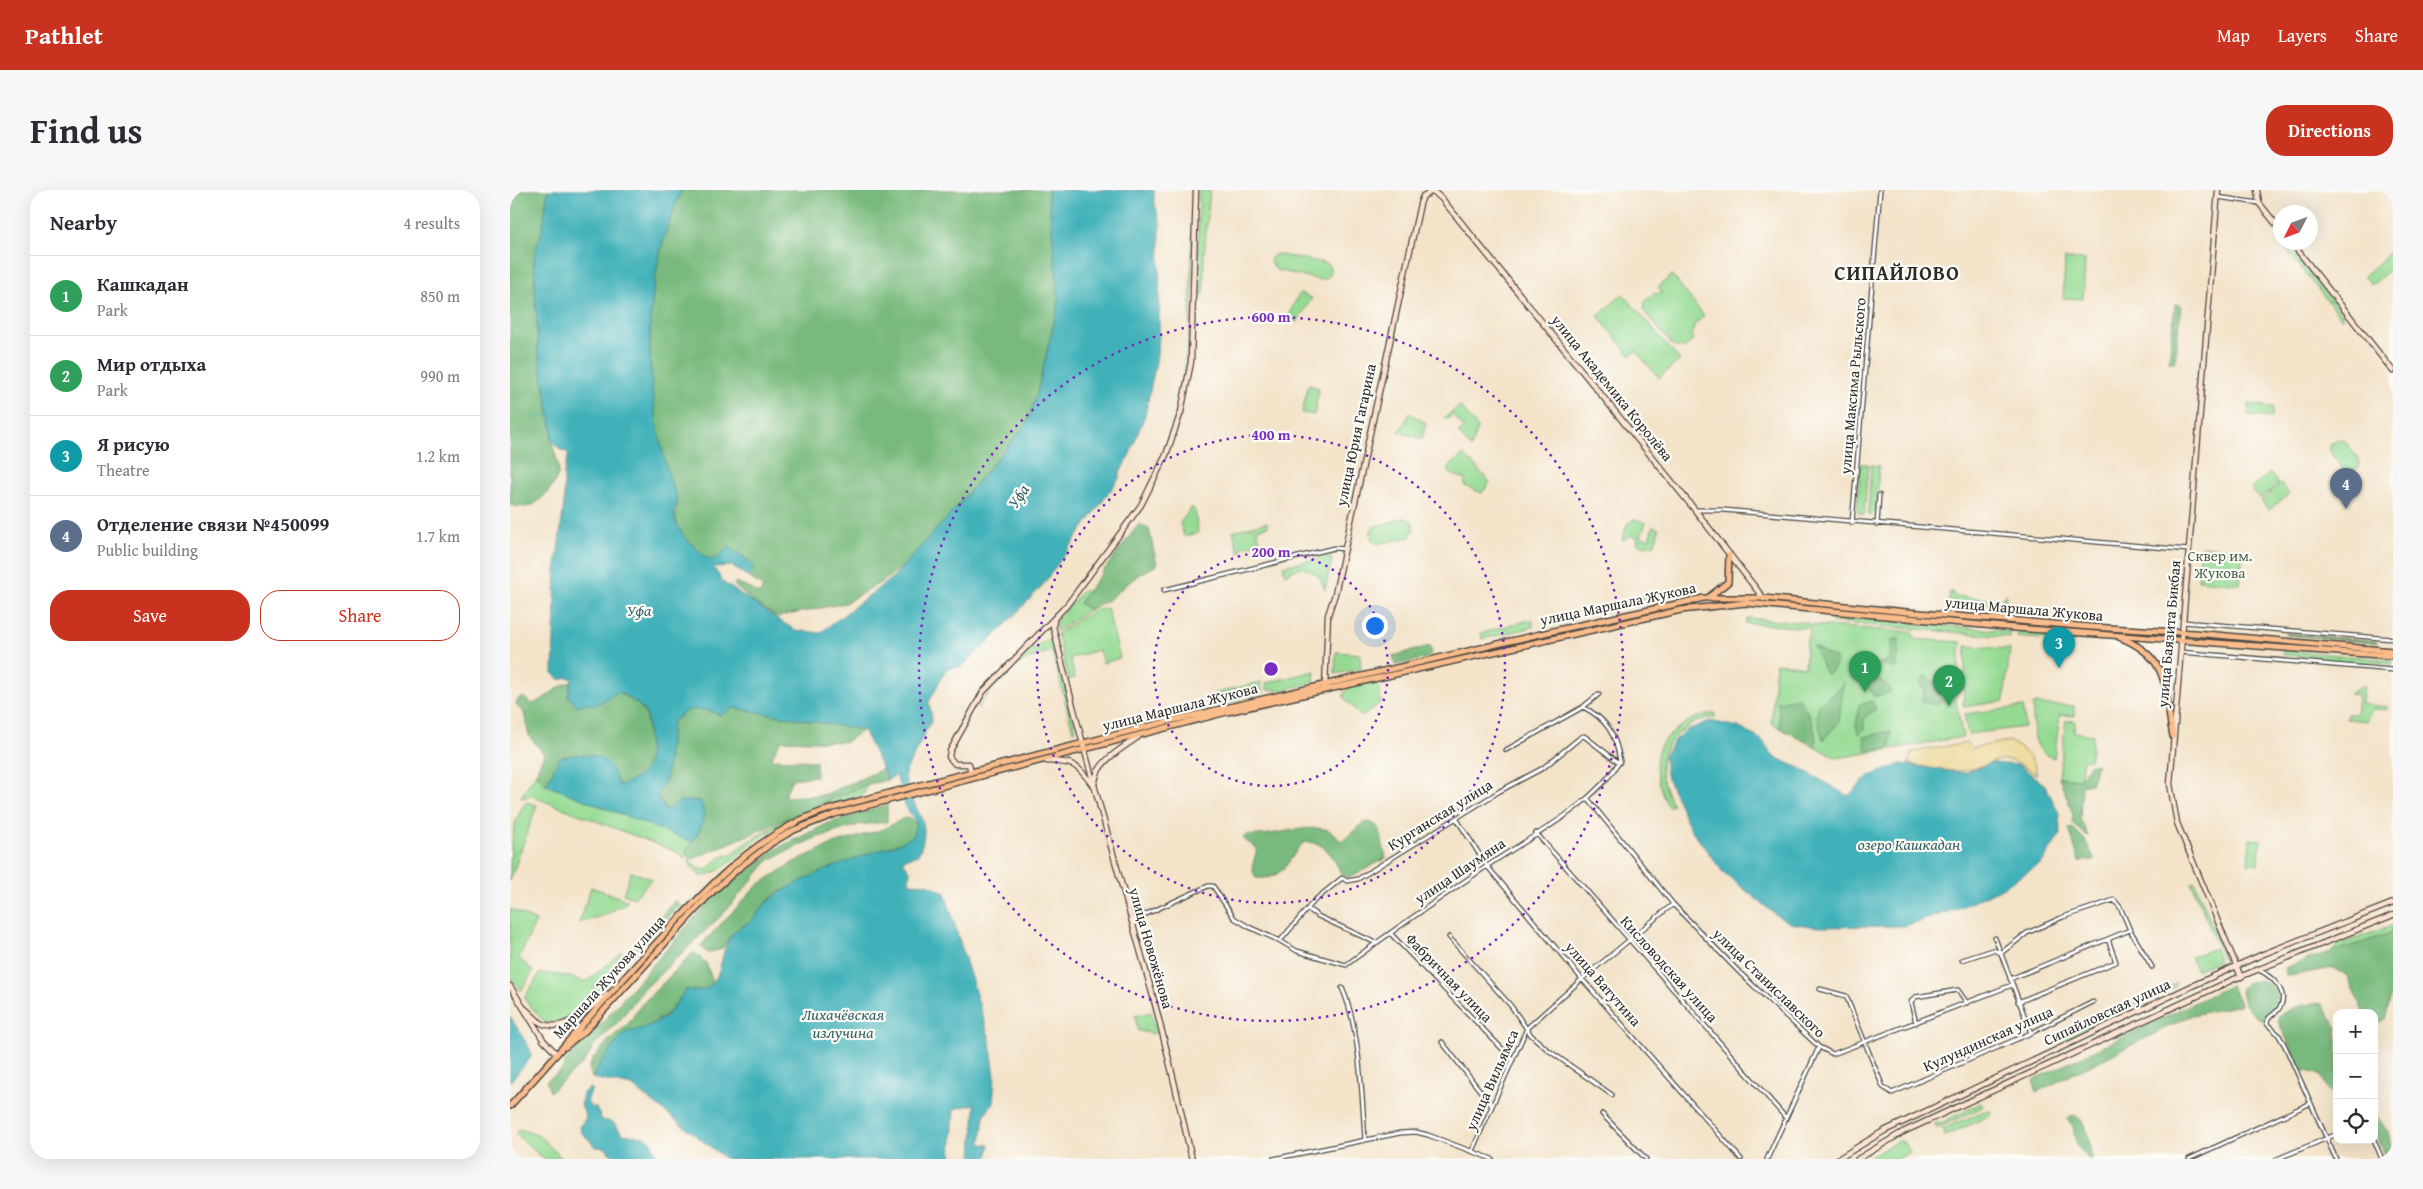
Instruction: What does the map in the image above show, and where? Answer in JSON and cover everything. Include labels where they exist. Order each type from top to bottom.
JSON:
[{"type":"main road","points":[[971,772],[969,764],[955,764],[949,757],[961,729],[983,692],[1054,620],[1141,505],[1166,455],[1181,412],[1191,362],[1196,190]]},
{"type":"main road","name":"улица Академика Королёва","points":[[1433,190],[1492,258],[1764,598]]},
{"type":"main road","name":"улица Юрия Гагарина","points":[[1325,692],[1328,614],[1420,204],[1424,196],[1433,190]]},
{"type":"main road","name":"улица Баязита Бикбая","points":[[2218,190],[2170,784],[2173,812],[2241,977]]},
{"type":"main road","points":[[2257,190],[2260,203],[2273,221]]},
{"type":"main road","points":[[2297,250],[2393,371]]},
{"type":"main road","points":[[1708,598],[1728,582],[1729,555]]},
{"type":"main road","name":"улица Маршала Жукова","points":[[866,798],[1324,685],[1562,629],[1708,598],[1764,598],[2393,651]]},
{"type":"main road","points":[[1764,598],[1764,604]]},
{"type":"main road","name":"улица Маршала Жукова","points":[[867,805],[1046,761],[1227,712],[1325,692],[1681,610],[1744,603],[2181,641],[2393,656]]},
{"type":"main road","name":"улица Новожёнова","points":[[1054,620],[1054,633],[1084,751],[1097,791],[1130,921],[1152,994],[1192,1159]]},
{"type":"main road","points":[[2113,635],[2140,646],[2158,665],[2167,690],[2173,736]]},
{"type":"main road","points":[[1097,791],[1095,782],[1098,770],[1112,756],[1138,737]]},
{"type":"main road","points":[[1046,761],[1066,762],[1082,769],[1097,791]]},
{"type":"main road","name":"Маршала Жукова улица","points":[[557,1054],[609,994],[700,896],[744,856],[793,824],[829,809],[866,798]]},
{"type":"main road","name":"Маршала Жукова улица","points":[[557,1054],[585,1031],[708,896],[739,868],[773,842],[794,830],[835,814],[867,805]]},
{"type":"main road","name":"Сипайловская улица","points":[[1838,1159],[1884,1131],[2236,967],[2393,903]]},
{"type":"main road","name":"Сипайловская улица","points":[[1858,1159],[1903,1132],[2241,977],[2393,916]]},
{"type":"main road","points":[[510,986],[544,1041],[557,1054],[510,1106]]},
{"type":"main road","points":[[523,1008],[542,1023],[558,1026],[579,1016],[609,994]]},
{"type":"main road","points":[[2016,1069],[2016,1075],[2020,1078]]},
{"type":"street","name":"улица Максима Рыльского","points":[[1852,523],[1880,190]]},
{"type":"street","points":[[2217,197],[2260,203]]},
{"type":"street","points":[[1876,525],[1879,496]]},
{"type":"street","points":[[1695,510],[1723,510],[1852,523],[2189,550]]},
{"type":"street","points":[[1164,590],[1334,548],[1344,549]]},
{"type":"street","points":[[2183,622],[2393,639]]},
{"type":"street","points":[[2180,652],[2393,670]]},
{"type":"street","points":[[1506,750],[1583,707],[1599,694]]},
{"type":"street","points":[[1583,707],[1606,722],[1616,740],[1620,762]]},
{"type":"street","name":"Курганская улица","points":[[1280,941],[1308,908],[1342,878],[1347,881],[1358,879],[1500,791],[1544,768],[1581,737],[1584,736],[1620,762]]},
{"type":"street","name":"улица Шаумяна","points":[[1280,941],[1297,951],[1346,965],[1487,866],[1588,799],[1620,762]]},
{"type":"street","name":"улица Станиславского","points":[[1588,799],[1674,904],[1740,973],[1819,1047],[1833,1054],[2012,985]]},
{"type":"street","name":"улица Ватутина","points":[[1456,818],[1487,866],[1582,979],[1741,1159]]},
{"type":"street","name":"Кисловодская улица","points":[[1536,833],[1628,941],[1786,1118]]},
{"type":"street","points":[[1130,921],[1208,886],[1213,886],[1234,918],[1280,941]]},
{"type":"street","points":[[2001,953],[2027,933],[2063,917],[2114,900],[2120,907],[2130,930],[2152,967]]},
{"type":"street","name":"улица Вильямса","points":[[1472,1151],[1527,1028],[1582,979],[1674,904]]},
{"type":"street","points":[[1308,908],[1318,916],[1376,943]]},
{"type":"street","points":[[2010,978],[2130,930]]},
{"type":"street","name":"Фабричная улица","points":[[1390,933],[1513,1060]]},
{"type":"street","points":[[1449,937],[1511,1006],[1531,1035],[1548,1050],[1612,1095]]},
{"type":"street","points":[[1995,938],[2031,1033]]},
{"type":"street","points":[[2018,1002],[2116,962],[2108,939]]},
{"type":"street","points":[[1962,960],[1993,950],[2001,953]]},
{"type":"street","points":[[2259,969],[2274,980],[2281,991],[2282,1005],[2268,1018],[2267,1024],[2278,1034],[2285,1046],[2336,1159]]},
{"type":"street","points":[[1342,988],[1348,1000],[1354,1034],[1365,1140]]},
{"type":"street","points":[[1820,989],[1846,996],[1865,1043]]},
{"type":"street","points":[[1916,1023],[1911,1002],[1915,997],[1955,990],[1962,992],[1967,1003]]},
{"type":"street","name":"Кулундинская улица","points":[[1865,1043],[1883,1087],[1892,1093],[2031,1033],[2093,1002]]},
{"type":"street","points":[[1442,1042],[1492,1106]]},
{"type":"street","points":[[1767,1159],[1819,1047]]},
{"type":"street","points":[[2189,1159],[2311,1103]]},
{"type":"street","points":[[1602,1114],[1646,1159]]},
{"type":"street","points":[[1273,1159],[1400,1133],[1416,1132],[1492,1159]]},
{"type":"street","points":[[2277,1159],[2333,1135]]},
{"type":"street","points":[[2376,1144],[2382,1159]]},
{"type":"green space","points":[[510,190],[548,190],[543,232],[535,251],[534,263],[538,351],[552,428],[552,440],[558,464],[558,474],[554,484],[539,501],[525,507],[510,505]]},
{"type":"green space","points":[[682,190],[1048,190],[1059,302],[1037,393],[1027,423],[954,510],[905,564],[885,580],[845,603],[777,617],[753,602],[734,585],[736,582],[760,594],[763,587],[747,576],[755,568],[707,558],[677,526],[677,498],[659,438],[654,403],[650,366],[650,330],[653,293],[659,257],[669,223]]},
{"type":"green space","points":[[1193,190],[1192,309],[1189,358],[1183,394],[1181,393],[1190,327]]},
{"type":"green space","points":[[1199,190],[1210,190],[1204,254],[1204,294],[1197,295]]},
{"type":"green space","points":[[2286,250],[2291,250],[2342,313],[2342,319]]},
{"type":"green space","points":[[2393,250],[2393,267],[2372,285],[2364,276]]},
{"type":"green space","points":[[1276,254],[1325,263],[1329,265],[1331,273],[1326,279],[1321,280],[1276,270],[1270,262],[1271,258]]},
{"type":"green space","points":[[2065,259],[2085,260],[2083,299],[2063,298]]},
{"type":"green space","points":[[1672,275],[1704,316],[1694,325],[1692,341],[1684,348],[1673,346],[1643,310],[1645,301],[1653,294],[1662,293],[1658,287]]},
{"type":"green space","points":[[1300,293],[1312,298],[1297,322],[1285,321]]},
{"type":"green space","points":[[1623,294],[1680,360],[1659,378],[1636,351],[1630,356],[1598,316]]},
{"type":"green space","points":[[2175,304],[2181,305],[2175,362],[2169,362]]},
{"type":"green space","points":[[1308,385],[1319,388],[1314,415],[1302,413]]},
{"type":"green space","points":[[2249,404],[2273,407],[2272,418],[2248,415]]},
{"type":"green space","points":[[1460,406],[1478,428],[1471,448],[1458,433],[1464,428],[1453,415],[1446,420],[1444,418]]},
{"type":"green space","points":[[1410,413],[1426,423],[1422,439],[1399,432]]},
{"type":"green space","points":[[2338,439],[2344,440],[2359,460],[2359,467],[2352,473],[2345,472],[2330,452],[2330,445]]},
{"type":"green space","points":[[1464,455],[1490,482],[1482,493],[1465,486],[1465,479],[1451,474],[1447,468]]},
{"type":"green space","points":[[1860,464],[1868,464],[1864,515],[1859,514],[1857,508]]},
{"type":"green space","points":[[1871,465],[1879,466],[1876,509],[1871,516],[1868,515]]},
{"type":"green space","points":[[2270,473],[2279,484],[2260,499],[2251,489]]},
{"type":"green space","points":[[2281,484],[2289,494],[2269,510],[2261,501]]},
{"type":"green space","points":[[1192,507],[1195,511],[1198,533],[1184,536],[1180,523]]},
{"type":"green space","points":[[1404,518],[1412,521],[1414,529],[1410,537],[1378,544],[1372,540],[1370,533],[1373,527]]},
{"type":"green space","points":[[1634,519],[1646,523],[1641,536],[1639,536],[1649,539],[1653,526],[1659,529],[1655,544],[1646,546],[1637,543],[1638,538],[1630,535],[1627,539],[1622,540],[1627,524]]},
{"type":"green space","points":[[1267,522],[1268,526],[1257,529],[1260,543],[1242,547],[1242,552],[1239,553],[1233,531]]},
{"type":"green space","points":[[1139,524],[1149,529],[1157,565],[1137,576],[1108,600],[1089,610],[1079,603]]},
{"type":"green space","name":"Сквер им. Жукова","points":[[2201,546],[2243,550],[2240,584],[2198,580]]},
{"type":"green space","points":[[1329,556],[1332,560],[1325,590],[1320,578],[1313,572],[1300,567],[1285,574],[1283,566]]},
{"type":"green space","points":[[1673,589],[1671,596],[1630,605],[1633,599]]},
{"type":"green space","points":[[1083,590],[1088,591],[1079,603],[1089,610],[1056,631],[1056,622]]},
{"type":"green space","points":[[1950,592],[1953,592],[1953,596],[2001,600],[2006,594],[2005,606],[1949,601]]},
{"type":"green space","points":[[1107,608],[1120,658],[1103,663],[1099,650],[1070,658],[1075,678],[1069,680],[1057,633],[1093,611]]},
{"type":"green space","points":[[1747,618],[1808,623],[1809,626],[1808,628],[1745,623]]},
{"type":"green space","points":[[1832,618],[2008,631],[2011,634],[2010,637],[1832,622]]},
{"type":"green space","points":[[1533,619],[1533,627],[1482,639],[1481,633]]},
{"type":"green space","points":[[1811,625],[1913,632],[1914,639],[1961,642],[1956,701],[1963,737],[1837,758],[1771,723],[1776,663],[1805,667],[1806,644]]},
{"type":"green space","points":[[2021,631],[2075,636],[2075,642],[2017,637]]},
{"type":"green space","points":[[2286,633],[2377,641],[2377,643],[2286,635]]},
{"type":"green space","points":[[1054,637],[1076,730],[1073,731],[1052,651],[1018,665],[1001,680],[977,709],[1001,677],[1020,658]]},
{"type":"green space","points":[[1892,639],[1899,639],[1897,667],[1893,669],[1882,665],[1877,673],[1873,671],[1874,665],[1890,659]]},
{"type":"green space","points":[[1430,646],[1432,652],[1427,658],[1396,665],[1393,656]]},
{"type":"green space","points":[[1813,646],[1837,660],[1831,672],[1826,674]]},
{"type":"green space","points":[[1966,646],[2010,649],[2004,701],[1963,707]]},
{"type":"green space","points":[[2283,650],[2393,660],[2393,664],[2373,662],[2369,665],[2328,662],[2325,658],[2283,655]]},
{"type":"green space","points":[[1336,652],[1360,654],[1361,669],[1335,674]]},
{"type":"green space","points":[[1315,671],[1314,682],[1284,690],[1267,690],[1266,683]]},
{"type":"green space","points":[[1872,674],[1891,689],[1890,692],[1874,697],[1866,683]]},
{"type":"green space","points":[[1925,676],[1941,684],[1948,684],[1957,679],[1956,693],[1935,705],[1922,701],[1924,691],[1920,685]]},
{"type":"green space","points":[[572,682],[568,696],[593,706],[619,692],[639,705],[646,715],[651,758],[644,771],[630,783],[619,786],[559,758],[546,785],[536,773],[544,754],[529,736],[524,713],[516,705],[518,699],[524,697],[531,704]]},
{"type":"green space","points":[[1261,682],[1262,693],[1216,707],[1213,694]]},
{"type":"green space","points":[[1374,682],[1379,688],[1381,702],[1365,715],[1360,715],[1344,698],[1344,693],[1350,687]]},
{"type":"green space","points":[[1844,682],[1839,722],[1823,740],[1817,717],[1818,705],[1836,692]]},
{"type":"green space","points":[[2364,685],[2362,704],[2388,707],[2388,710],[2374,709],[2368,714],[2367,721],[2346,719],[2347,714],[2356,714],[2358,695],[2349,694]]},
{"type":"green space","points":[[1799,698],[1814,728],[1815,747],[1780,728],[1778,702]]},
{"type":"green space","points":[[1872,701],[1876,709],[1864,718],[1864,730],[1859,734],[1856,727],[1859,705]]},
{"type":"green space","points":[[2033,704],[2074,706],[2074,716],[2060,715],[2054,758],[2046,755],[2041,750],[2034,736]]},
{"type":"green space","points":[[2023,707],[2025,727],[1968,734],[1964,714]]},
{"type":"green space","points":[[705,708],[720,715],[734,708],[863,730],[846,742],[781,740],[771,759],[816,761],[816,776],[792,779],[784,797],[824,795],[883,769],[888,780],[868,784],[690,860],[686,853],[703,821],[703,808],[700,801],[680,801],[667,811],[657,795],[666,779],[672,723],[687,710]]},
{"type":"green space","points":[[1715,713],[1715,718],[1694,723],[1683,730],[1674,738],[1663,755],[1661,774],[1673,805],[1668,807],[1662,793],[1656,769],[1657,754],[1660,747],[1667,738],[1685,723],[1694,718]]},
{"type":"green space","points":[[2066,720],[2075,721],[2074,732],[2093,735],[2090,760],[2083,759],[2080,779],[2059,777]]},
{"type":"green space","points":[[1891,731],[1890,748],[1866,751],[1864,737]]},
{"type":"green space","points":[[2090,764],[2097,765],[2091,784],[2082,784],[2080,818],[2088,836],[2072,823],[2073,814],[2059,777],[2080,779]]},
{"type":"green space","points":[[536,773],[546,785],[692,842],[686,852],[688,856],[684,859],[679,853],[531,796],[520,798]]},
{"type":"green space","points":[[868,784],[863,795],[808,813],[769,832],[723,868],[715,872],[700,876],[688,863],[690,860],[697,868],[706,870],[721,857],[733,853],[748,841],[797,813]]},
{"type":"green space","points":[[526,802],[537,805],[510,881],[514,829]]},
{"type":"green space","points":[[887,805],[887,822],[858,825],[813,839],[769,860],[722,915],[642,991],[619,1021],[593,1046],[582,1064],[550,1092],[546,1081],[561,1071],[571,1053],[591,1035],[711,899],[776,849],[829,823]]},
{"type":"green space","points":[[908,818],[916,823],[913,836],[900,845],[884,848],[777,893],[766,902],[753,919],[730,936],[722,949],[707,953],[700,946],[758,885],[794,862],[830,845],[884,829],[902,819]]},
{"type":"green space","points":[[1371,822],[1379,828],[1386,858],[1349,878],[1341,874],[1335,861],[1327,851],[1317,844],[1310,842],[1303,843],[1284,868],[1273,876],[1256,878],[1253,867],[1257,848],[1243,839],[1246,835],[1320,828],[1330,831],[1340,841],[1363,823]]},
{"type":"green space","points":[[2073,828],[2085,840],[2095,860],[2079,861],[2069,829]]},
{"type":"green space","points":[[2250,839],[2261,840],[2258,864],[2248,863]]},
{"type":"green space","points":[[631,872],[652,879],[634,898],[623,894]]},
{"type":"green space","points":[[2194,881],[2226,958],[2223,959],[2191,883]]},
{"type":"green space","points":[[591,887],[628,902],[605,915],[579,923]]},
{"type":"green space","points":[[675,900],[681,905],[637,950],[635,948]]},
{"type":"green space","points":[[510,909],[536,921],[519,958],[533,971],[521,991],[510,976]]},
{"type":"green space","points":[[2393,925],[2391,933],[2329,954],[2338,945]]},
{"type":"green space","points":[[2393,932],[2393,988],[2385,1019],[2378,1022],[2378,1009],[2362,1009],[2347,975],[2333,968],[2290,976],[2285,974],[2284,969],[2287,967]]},
{"type":"green space","points":[[2215,948],[2219,961],[2196,970],[2191,957]]},
{"type":"green space","points":[[622,952],[628,956],[595,1001],[562,1024],[551,1024],[543,1021],[525,1000],[540,973],[566,976],[586,982]]},
{"type":"green space","points":[[694,952],[706,963],[713,982],[707,988],[701,990],[686,989],[669,1013],[641,1030],[619,1039],[592,1078],[589,1067],[593,1059],[609,1040],[628,1024],[641,1005]]},
{"type":"green space","points":[[2261,980],[2273,988],[2279,1000],[2276,1009],[2265,1022],[2248,1009],[2241,994],[2241,988],[2246,983]]},
{"type":"green space","points":[[2177,983],[2175,987],[2062,1042],[2060,1039]]},
{"type":"green space","points":[[2231,985],[2241,1005],[2192,1015],[2037,1092],[2033,1080]]},
{"type":"green space","points":[[2314,1003],[2322,1004],[2333,1022],[2333,1094],[2322,1077],[2312,1072],[2302,1071],[2278,1021],[2279,1015],[2295,1007]]},
{"type":"green space","points":[[1151,1012],[1157,1034],[1138,1031],[1135,1016]]},
{"type":"green space","points":[[1981,1103],[1983,1107],[1937,1128],[1935,1124],[1941,1123]]},
{"type":"green space","points":[[1987,1110],[1988,1112],[1991,1111],[1989,1116],[1945,1136],[1942,1129]]},
{"type":"green space","points":[[2073,1115],[2082,1122],[2085,1128],[2092,1159],[2088,1159],[2076,1144],[2073,1126],[2067,1120]]},
{"type":"green space","points":[[2378,1118],[2388,1132],[2393,1159],[2387,1159],[2378,1139]]},
{"type":"green space","points":[[520,1129],[539,1136],[563,1159],[544,1159],[516,1134]]},
{"type":"green space","points":[[1899,1140],[1905,1143],[1910,1152],[1898,1159],[1867,1159]]},
{"type":"sand","points":[[2009,741],[2028,755],[2036,769],[2036,775],[2013,761],[2004,760],[1968,770],[1955,771],[1908,764],[1912,752],[1967,743],[1972,748]]},
{"type":"water","name":"Уфа","points":[[548,190],[682,190],[669,223],[659,258],[650,330],[654,402],[668,473],[677,498],[674,512],[675,519],[687,539],[709,559],[715,559],[729,547],[749,561],[755,568],[747,576],[732,566],[713,567],[724,583],[795,630],[820,633],[893,577],[954,510],[1027,423],[1037,393],[1059,302],[1048,190],[1154,190],[1154,200],[1160,222],[1159,338],[1145,415],[1130,454],[1120,472],[1120,477],[1042,586],[990,641],[961,667],[948,668],[945,671],[929,702],[932,719],[905,773],[907,786],[923,822],[924,831],[923,842],[918,855],[902,860],[910,871],[909,883],[928,884],[945,893],[990,1040],[995,1076],[993,1103],[984,1116],[981,1144],[990,1145],[987,1159],[972,1159],[975,1104],[954,1109],[951,1159],[726,1159],[632,1086],[592,1078],[601,1062],[625,1032],[655,1023],[666,1016],[686,989],[699,990],[708,987],[714,982],[726,945],[731,936],[752,920],[767,902],[791,886],[817,874],[908,839],[913,836],[916,823],[905,805],[896,775],[888,780],[863,730],[734,708],[720,715],[707,710],[688,711],[677,717],[672,723],[666,779],[657,796],[666,811],[680,801],[700,801],[703,807],[704,818],[692,842],[546,785],[559,758],[577,755],[598,757],[608,764],[619,785],[637,778],[642,773],[646,768],[649,753],[647,717],[638,704],[619,692],[593,706],[586,703],[577,706],[568,696],[572,679],[567,677],[561,680],[553,674],[556,566],[564,503],[564,472],[569,453],[557,447],[553,441],[538,351],[534,263],[535,251],[542,232]]},
{"type":"water","name":"озеро Кашкадан","points":[[1710,721],[1738,727],[1762,740],[1774,757],[1800,768],[1848,796],[1869,776],[1901,764],[1965,773],[1990,763],[2019,765],[2045,785],[2059,813],[2060,835],[2042,863],[2000,889],[1959,908],[1905,926],[1818,927],[1790,923],[1776,915],[1722,871],[1690,828],[1666,775],[1664,756],[1675,740],[1687,730]]},
{"type":"water","points":[[510,1016],[530,1049],[531,1057],[510,1082]]},
{"type":"water","points":[[590,1088],[592,1089],[587,1102],[593,1108],[595,1106],[602,1120],[613,1122],[623,1134],[645,1137],[651,1141],[658,1159],[622,1159],[609,1153],[607,1148],[596,1147],[582,1133],[580,1127],[586,1117],[581,1105],[583,1093]]},
{"type":"waterway","points":[[529,419],[549,414]]},
{"type":"place","name":"Отделение связи №450099","points":[[2346,509]]},
{"type":"place","name":"Я рисую","points":[[2059,668]]},
{"type":"place","name":"Кашкадан","points":[[1865,692]]},
{"type":"place","name":"Мир отдыха","points":[[1949,706]]},
{"type":"district","name":"СИПАЙЛОВО","points":[[1897,273]]},
{"type":"water label","name":"Лихачёвская излучина","points":[[843,1023]]}]
